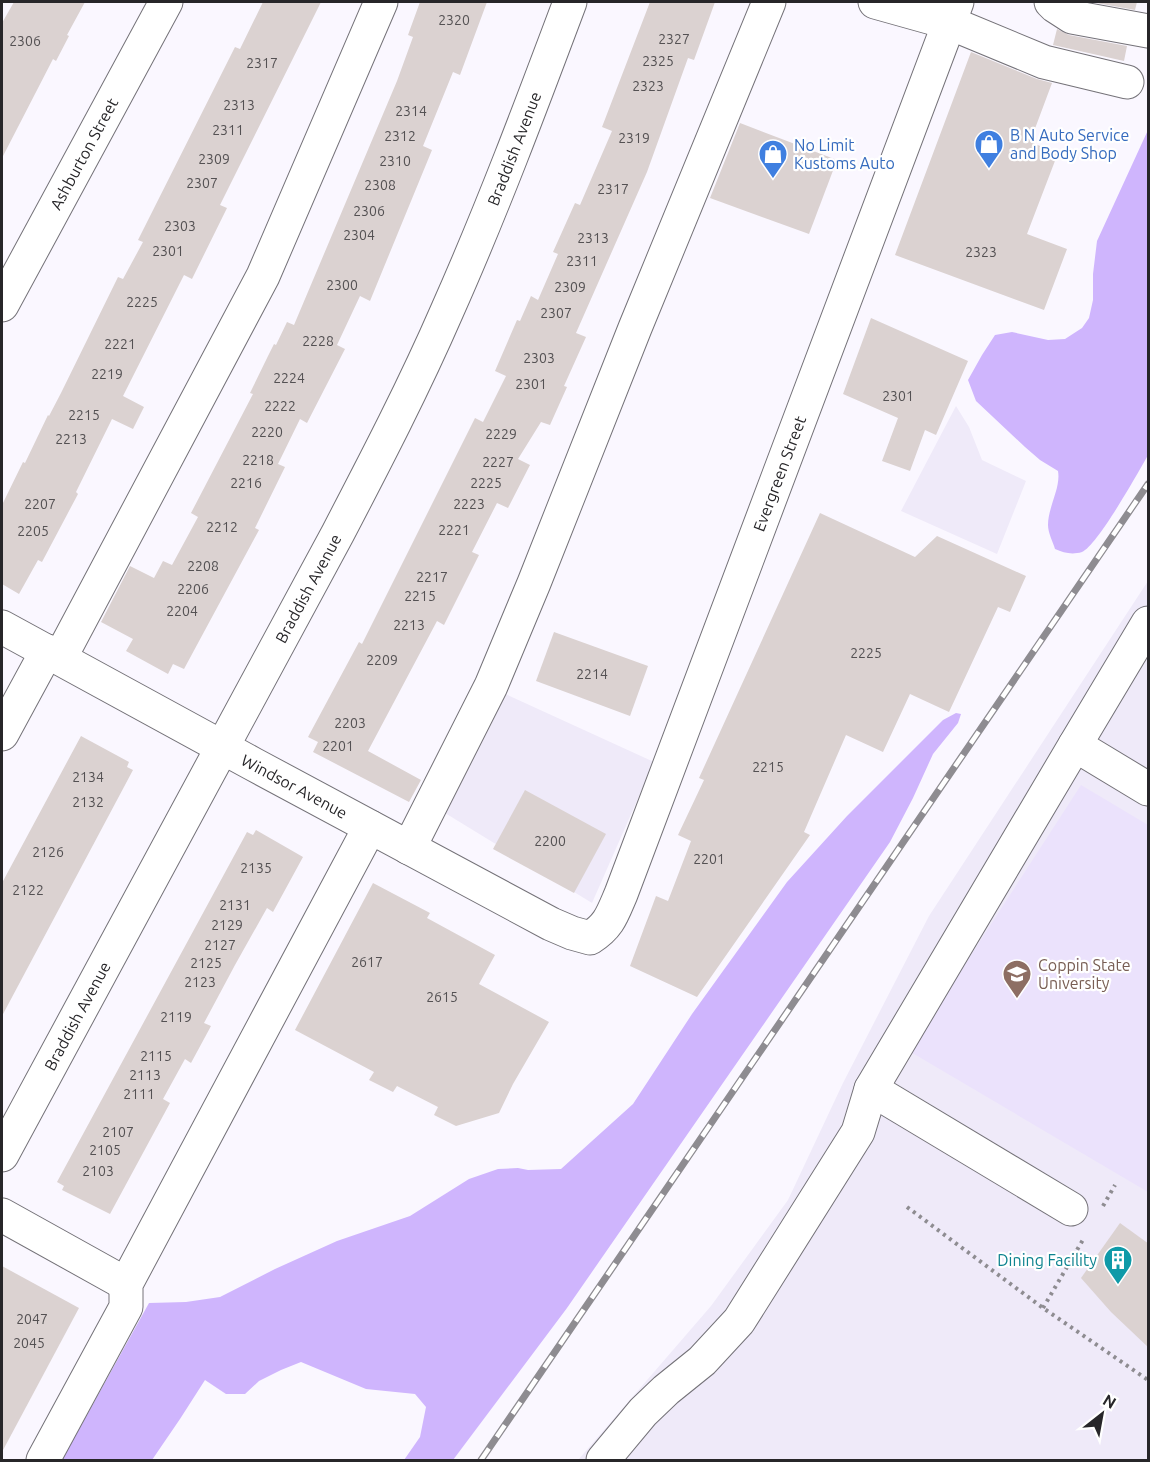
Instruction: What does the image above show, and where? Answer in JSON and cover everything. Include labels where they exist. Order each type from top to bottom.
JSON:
[{"type":"street","name":"Ashburton Street","points":[[2,305],[166,2]]},
{"type":"street","points":[[2,734],[53,655],[263,276],[381,2]]},
{"type":"street","name":"Braddish Avenue","points":[[2,1155],[338,533],[420,372],[481,234],[570,2]]},
{"type":"street","points":[[409,848],[495,676],[769,2]]},
{"type":"street","points":[[875,2],[953,12],[1044,62],[1127,82]]},
{"type":"street","points":[[1052,2],[1054,6],[1072,17],[1149,31]]},
{"type":"street","name":"Evergreen Street","points":[[590,938],[602,930],[613,914],[621,894],[953,12]]},
{"type":"street","points":[[603,1461],[643,1412],[702,1361],[739,1321],[858,1132],[871,1089],[1149,623]]},
{"type":"street","name":"Windsor Avenue","points":[[2,627],[551,924],[590,938]]},
{"type":"street","points":[[1075,745],[1149,789]]},
{"type":"street","points":[[43,1461],[126,1306],[126,1284],[370,827]]},
{"type":"street","points":[[871,1089],[1086,1217]]},
{"type":"street","points":[[2,1215],[126,1284]]},
{"type":"path","points":[[1043,1308],[1086,1217],[1114,1185]]},
{"type":"path","points":[[907,1207],[1043,1308],[1149,1380]]},
{"type":"shaded area","points":[[1148,130],[1148,455],[1117,508],[1089,547],[1078,553],[1065,552],[1055,549],[1048,528],[1050,511],[1058,484],[1058,471],[1040,460],[976,401],[968,380],[995,335],[1012,332],[1048,340],[1065,339],[1082,328],[1089,318],[1093,300],[1097,241]]},
{"type":"shaded area","points":[[956,406],[969,427],[982,460],[1026,481],[997,554],[901,511]]},
{"type":"shaded area","name":"Coppin State University","points":[[1148,581],[1148,1460],[578,1460],[711,1306],[788,1200],[843,1083],[929,916]]},
{"type":"shaded area","points":[[501,692],[654,762],[592,903],[445,813]]},
{"type":"shaded area","points":[[956,713],[961,714],[958,723],[933,754],[890,842],[567,1308],[453,1460],[404,1460],[420,1437],[426,1407],[415,1394],[366,1389],[301,1362],[259,1381],[245,1394],[226,1394],[205,1380],[152,1460],[62,1460],[149,1303],[186,1302],[220,1297],[337,1241],[410,1216],[469,1179],[498,1169],[561,1169],[633,1104],[692,1014],[787,882],[847,816],[943,720]]},
{"type":"shaded area","points":[[1081,785],[1148,825],[1148,1192],[909,1051]]},
{"type":"building","points":[[14,2],[85,2],[56,61],[53,59],[2,158],[2,23]]},
{"type":"building","points":[[263,2],[321,2],[220,205],[227,208],[192,279],[184,275],[123,396],[144,407],[133,429],[112,419],[76,492],[78,494],[42,562],[38,560],[19,594],[2,584],[2,505],[118,277],[123,279],[143,242],[138,240],[235,47],[240,49]]},
{"type":"building","points":[[420,2],[487,2],[460,75],[453,72],[423,146],[432,150],[370,301],[360,296],[337,345],[345,349],[307,423],[300,419],[278,464],[285,467],[255,528],[259,530],[184,669],[173,664],[168,674],[126,651],[133,639],[101,622],[130,566],[154,578],[163,561],[172,565],[198,517],[191,513],[253,394],[250,393],[274,344],[276,345],[287,322],[294,325],[397,81],[413,37],[408,35]]},
{"type":"building","points":[[650,2],[715,2],[694,60],[688,58],[647,172],[576,333],[586,337],[564,386],[567,387],[550,425],[541,422],[518,459],[530,465],[508,508],[497,503],[472,552],[479,555],[444,625],[437,621],[368,751],[421,780],[409,802],[313,752],[318,742],[308,737],[359,642],[362,644],[475,418],[483,422],[506,376],[495,371],[517,320],[520,321],[531,296],[538,300],[558,254],[553,252],[575,203],[580,205],[612,131],[602,127]]},
{"type":"building","points":[[1091,2],[1137,2],[1135,10]]},
{"type":"building","points":[[1057,29],[1069,35],[1127,46],[1124,61],[1053,45]]},
{"type":"building","points":[[971,52],[1052,83],[1030,142],[1058,153],[1027,234],[1067,249],[1044,310],[895,255]]},
{"type":"building","name":"No Limit Kustoms Auto","points":[[740,123],[837,160],[809,234],[710,198]]},
{"type":"building","points":[[871,318],[968,361],[936,435],[925,430],[910,471],[882,461],[898,418],[843,394]]},
{"type":"building","points":[[820,513],[915,557],[937,536],[1026,576],[1010,612],[998,607],[949,712],[910,694],[883,752],[846,735],[804,832],[810,835],[697,997],[630,966],[656,896],[668,901],[691,841],[678,835],[704,780],[699,778]]},
{"type":"building","points":[[554,632],[648,666],[630,716],[536,681]]},
{"type":"building","points":[[81,736],[129,762],[127,767],[133,770],[2,1016],[2,883]]},
{"type":"building","points":[[525,790],[606,834],[574,893],[493,849]]},
{"type":"building","points":[[256,830],[303,857],[273,912],[267,908],[235,965],[204,1023],[211,1026],[191,1063],[185,1059],[163,1099],[170,1103],[110,1214],[62,1190],[64,1186],[57,1182],[247,832],[253,835]]},
{"type":"building","points":[[373,883],[430,913],[427,918],[495,955],[479,984],[549,1022],[499,1113],[456,1126],[434,1115],[438,1107],[397,1086],[393,1092],[369,1080],[374,1072],[295,1030]]},
{"type":"building","name":"Dining Facility","points":[[1120,1223],[1149,1244],[1149,1348],[1111,1312],[1081,1278]]},
{"type":"building","points":[[2,1266],[79,1308],[2,1452]]},
{"type":"railway","points":[[481,1460],[1148,484]]},
{"type":"place","name":"B N Auto Service and Body Shop","points":[[989,170]]},
{"type":"place","name":"No Limit Kustoms Auto","points":[[773,180]]},
{"type":"place","name":"Coppin State University","points":[[1017,1000]]},
{"type":"place","name":"Dining Facility","points":[[1118,1286]]}]
